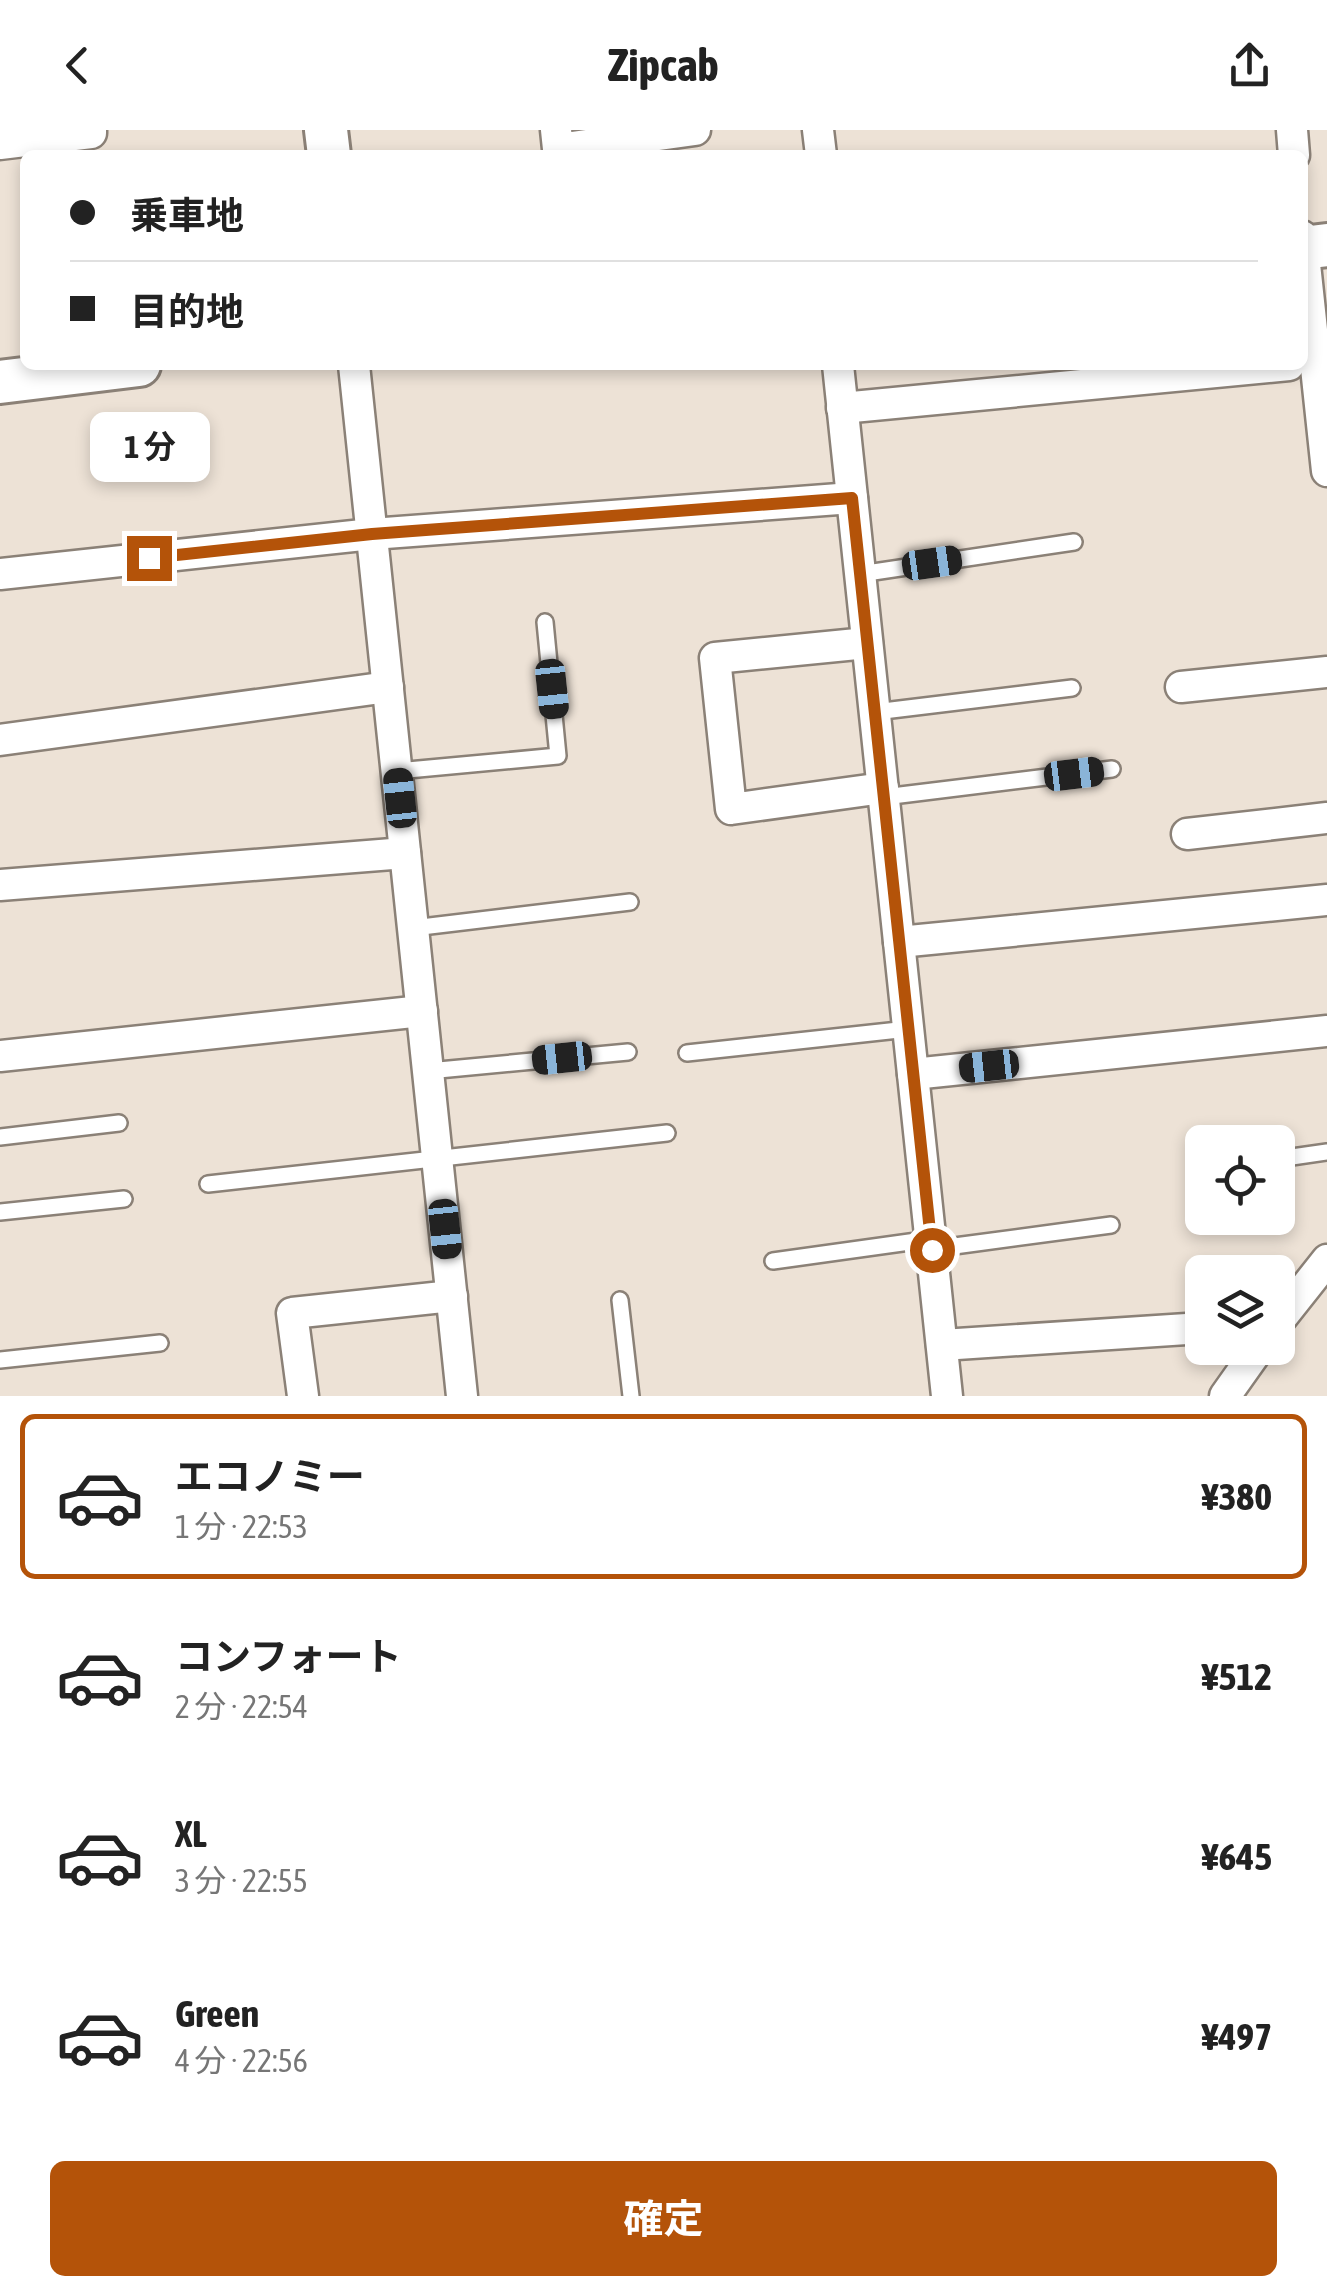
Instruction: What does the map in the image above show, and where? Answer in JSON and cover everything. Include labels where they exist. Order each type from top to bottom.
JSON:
[{"type":"street","points":[[0,144],[92,133],[91,130]]},
{"type":"street","points":[[556,130],[558,149],[695,130]]},
{"type":"street","points":[[0,382],[98,370]]},
{"type":"street","points":[[355,370],[462,1396]]},
{"type":"street","points":[[838,370],[948,1396]]},
{"type":"street","points":[[842,408],[1240,370]]},
{"type":"street","points":[[1305,370],[1325,438],[1327,471]]},
{"type":"street","points":[[0,574],[372,534],[852,498]]},
{"type":"street","points":[[868,643],[715,658],[731,808],[883,792]]},
{"type":"street","points":[[1180,688],[1327,672]]},
{"type":"street","points":[[0,740],[388,687]]},
{"type":"street","points":[[1187,834],[1327,818]]},
{"type":"street","points":[[0,885],[406,853]]},
{"type":"street","points":[[899,942],[1327,900]]},
{"type":"street","points":[[0,1056],[422,1011]]},
{"type":"street","points":[[914,1074],[1327,1030]]},
{"type":"street","points":[[1295,1300],[1327,1260]]},
{"type":"street","points":[[303,1396],[292,1313],[452,1296]]},
{"type":"street","points":[[942,1345],[1185,1329]]},
{"type":"street","points":[[1224,1396],[1247,1365]]},
{"type":"lane","points":[[860,574],[1074,542]]},
{"type":"lane","points":[[397,772],[558,756],[545,622]]},
{"type":"lane","points":[[875,712],[1072,688]]},
{"type":"lane","points":[[883,792],[1112,769]]},
{"type":"lane","points":[[413,928],[630,902]]},
{"type":"lane","points":[[686,1053],[908,1029]]},
{"type":"lane","points":[[428,1071],[628,1052]]},
{"type":"lane","points":[[0,1138],[119,1123]]},
{"type":"lane","points":[[208,1184],[667,1133]]},
{"type":"lane","points":[[1295,1157],[1327,1152]]},
{"type":"lane","points":[[0,1212],[124,1198]]},
{"type":"lane","points":[[772,1261],[1111,1225]]},
{"type":"lane","points":[[620,1300],[631,1396]]},
{"type":"lane","points":[[0,1360],[160,1343]]},
{"type":"route","points":[[149,558],[372,534],[852,498],[932,1250]]}]
